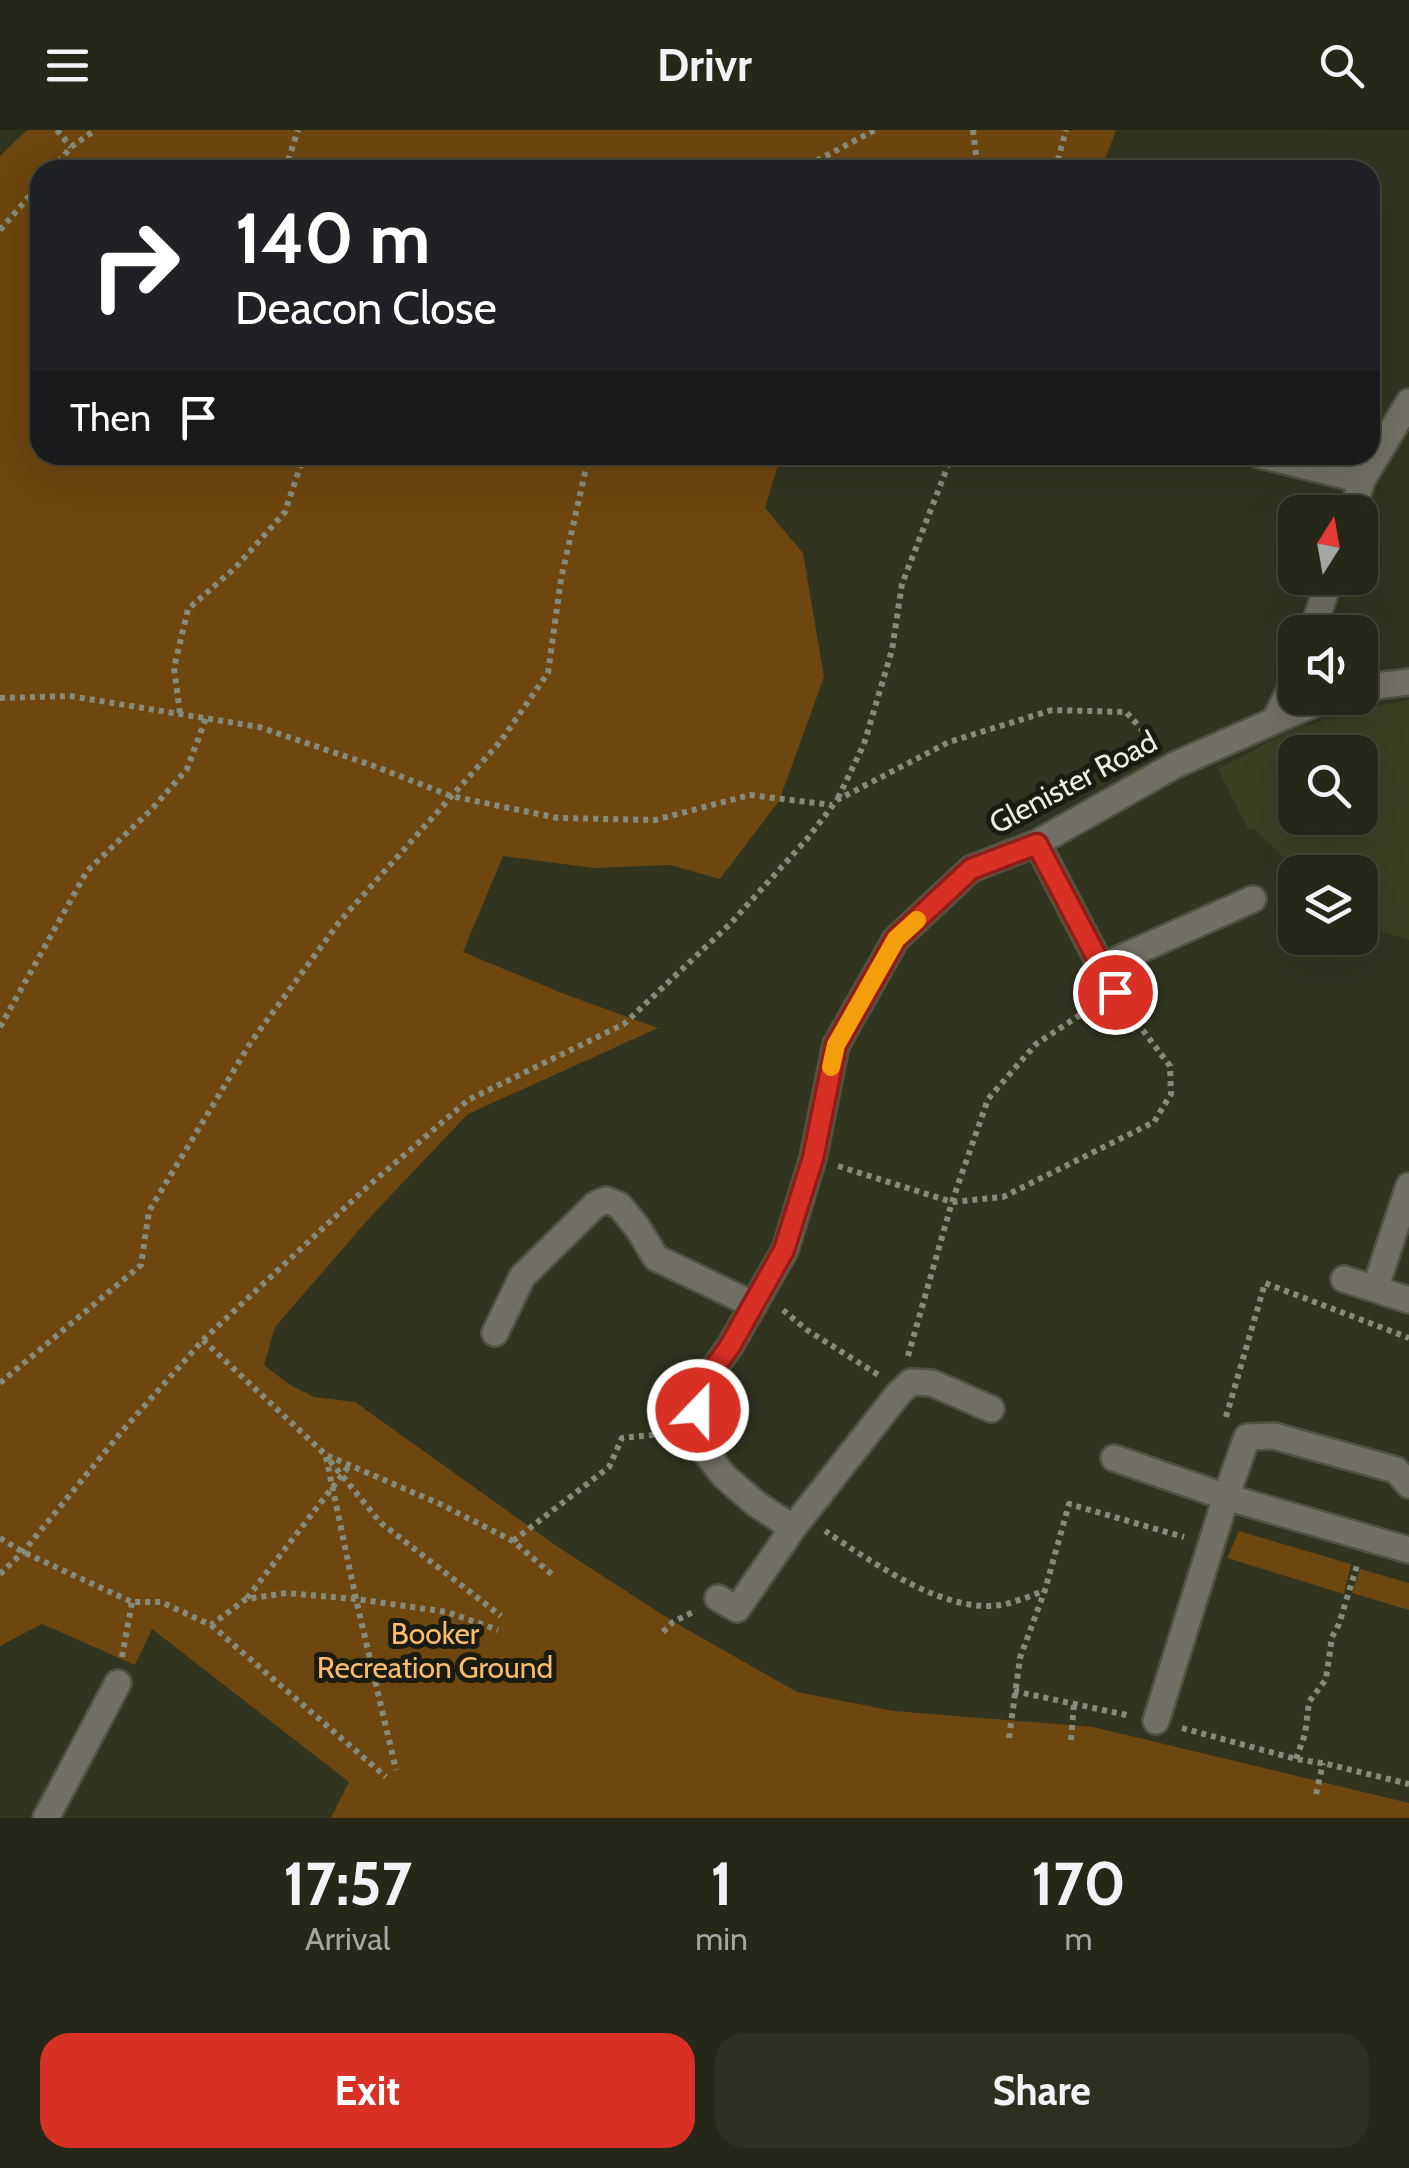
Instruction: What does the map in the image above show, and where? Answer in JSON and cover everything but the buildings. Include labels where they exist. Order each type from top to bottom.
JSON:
[{"type":"street","points":[[1380,450],[1409,402]]},
{"type":"street","points":[[1301,465],[1362,480]]},
{"type":"street","points":[[1357,495],[1371,465]]},
{"type":"street","points":[[1378,686],[1409,682]]},
{"type":"street","points":[[1274,721],[1278,713]]},
{"type":"street","name":"Glenister Road","points":[[697,1430],[698,1390],[730,1346],[784,1250],[813,1158],[836,1045],[896,939],[971,869],[1037,844],[1175,765],[1288,715]]},
{"type":"street","points":[[1037,844],[1115,992]]},
{"type":"street","points":[[1102,967],[1253,899]]},
{"type":"street","points":[[1375,1289],[1409,1186]]},
{"type":"street","points":[[496,1333],[522,1277],[595,1205],[606,1200],[619,1205],[656,1258],[758,1298]]},
{"type":"street","points":[[1344,1279],[1409,1300]]},
{"type":"street","points":[[718,1598],[738,1610],[798,1522],[907,1386],[932,1383],[991,1409]]},
{"type":"street","points":[[697,1430],[704,1450],[724,1476],[755,1503],[798,1522]]},
{"type":"street","points":[[1156,1721],[1209,1544],[1248,1436],[1274,1436],[1396,1470],[1409,1486]]},
{"type":"street","points":[[1114,1458],[1226,1497],[1409,1550],[1409,1540]]},
{"type":"street","points":[[46,1818],[118,1683]]},
{"type":"path","points":[[58,130],[71,147]]},
{"type":"path","points":[[60,160],[95,130]]},
{"type":"path","points":[[288,160],[298,130]]},
{"type":"path","points":[[818,160],[874,130]]},
{"type":"path","points":[[973,130],[977,160]]},
{"type":"path","points":[[1058,160],[1066,130]]},
{"type":"path","points":[[0,230],[30,196]]},
{"type":"path","points":[[180,713],[174,668],[188,610],[236,568],[285,512],[301,465]]},
{"type":"path","points":[[0,1383],[141,1265],[149,1211],[251,1042],[340,921],[500,742],[548,673],[561,579],[587,465]]},
{"type":"path","points":[[0,1574],[203,1340],[366,1188],[468,1100],[624,1024],[730,924],[806,839],[835,802],[864,744],[892,650],[902,584],[948,465]]},
{"type":"path","points":[[0,698],[70,696],[259,728],[452,796],[558,818],[655,820],[750,795],[835,802],[949,742],[1052,710],[1126,712],[1175,765]]},
{"type":"path","points":[[0,1027],[87,871],[187,769],[206,718]]},
{"type":"path","points":[[813,1158],[952,1202],[1003,1197],[1154,1122],[1170,1094],[1170,1066],[1115,992],[1036,1044],[988,1099],[952,1202],[905,1367],[907,1386]]},
{"type":"path","points":[[1221,1433],[1265,1284],[1409,1338]]},
{"type":"path","points":[[758,1298],[907,1386]]},
{"type":"path","points":[[203,1340],[326,1456],[381,1523],[501,1616]]},
{"type":"path","points":[[513,1541],[609,1467],[622,1438],[697,1430]]},
{"type":"path","points":[[326,1456],[440,1504],[513,1541],[555,1577]]},
{"type":"path","points":[[326,1456],[396,1770]]},
{"type":"path","points":[[211,1626],[246,1598],[349,1466]]},
{"type":"path","points":[[1010,1738],[1020,1658],[1045,1590],[1069,1504],[1209,1544]]},
{"type":"path","points":[[798,1522],[900,1579],[966,1605],[999,1605],[1045,1590]]},
{"type":"path","points":[[1296,1760],[1305,1734],[1309,1702],[1326,1679],[1332,1638],[1340,1624],[1366,1536]]},
{"type":"path","points":[[0,1538],[132,1602],[161,1602],[211,1626],[386,1777]]},
{"type":"path","points":[[246,1598],[286,1593],[356,1598],[446,1612],[498,1630]]},
{"type":"path","points":[[662,1632],[718,1598]]},
{"type":"path","points":[[118,1683],[132,1602]]},
{"type":"path","points":[[1014,1691],[1156,1721],[1296,1760],[1409,1784]]},
{"type":"path","points":[[1071,1740],[1074,1704]]},
{"type":"path","points":[[1316,1794],[1323,1763]]},
{"type":"shaded area","points":[[1409,700],[1409,940],[1378,930],[1378,855],[1281,855],[1254,828],[1249,831],[1218,769],[1278,737],[1278,835],[1378,835],[1378,735],[1282,735],[1342,715],[1378,715],[1378,706]]},
{"type":"green space","name":"Booker Recreation Ground","points":[[27,130],[1116,130],[1105,160],[30,160],[30,465],[778,465],[765,508],[803,553],[824,677],[779,801],[720,879],[670,865],[594,868],[503,856],[463,952],[658,1028],[468,1114],[372,1215],[275,1327],[264,1365],[314,1397],[355,1402],[558,1547],[674,1622],[797,1692],[894,1711],[1093,1727],[1409,1803],[1409,1818],[331,1818],[349,1782],[152,1629],[135,1665],[42,1624],[0,1646],[0,156]]},
{"type":"green space","points":[[1239,1531],[1351,1564],[1344,1594],[1227,1558]]},
{"type":"green space","points":[[1360,1569],[1409,1583],[1409,1610],[1352,1593]]},
{"type":"slow traffic","points":[[831,1067],[836,1045],[896,939],[917,920]]},
{"type":"route","points":[[698,1410],[698,1390],[730,1346],[784,1250],[813,1158],[836,1045],[896,939],[971,869],[1037,844],[1115,992]]}]
